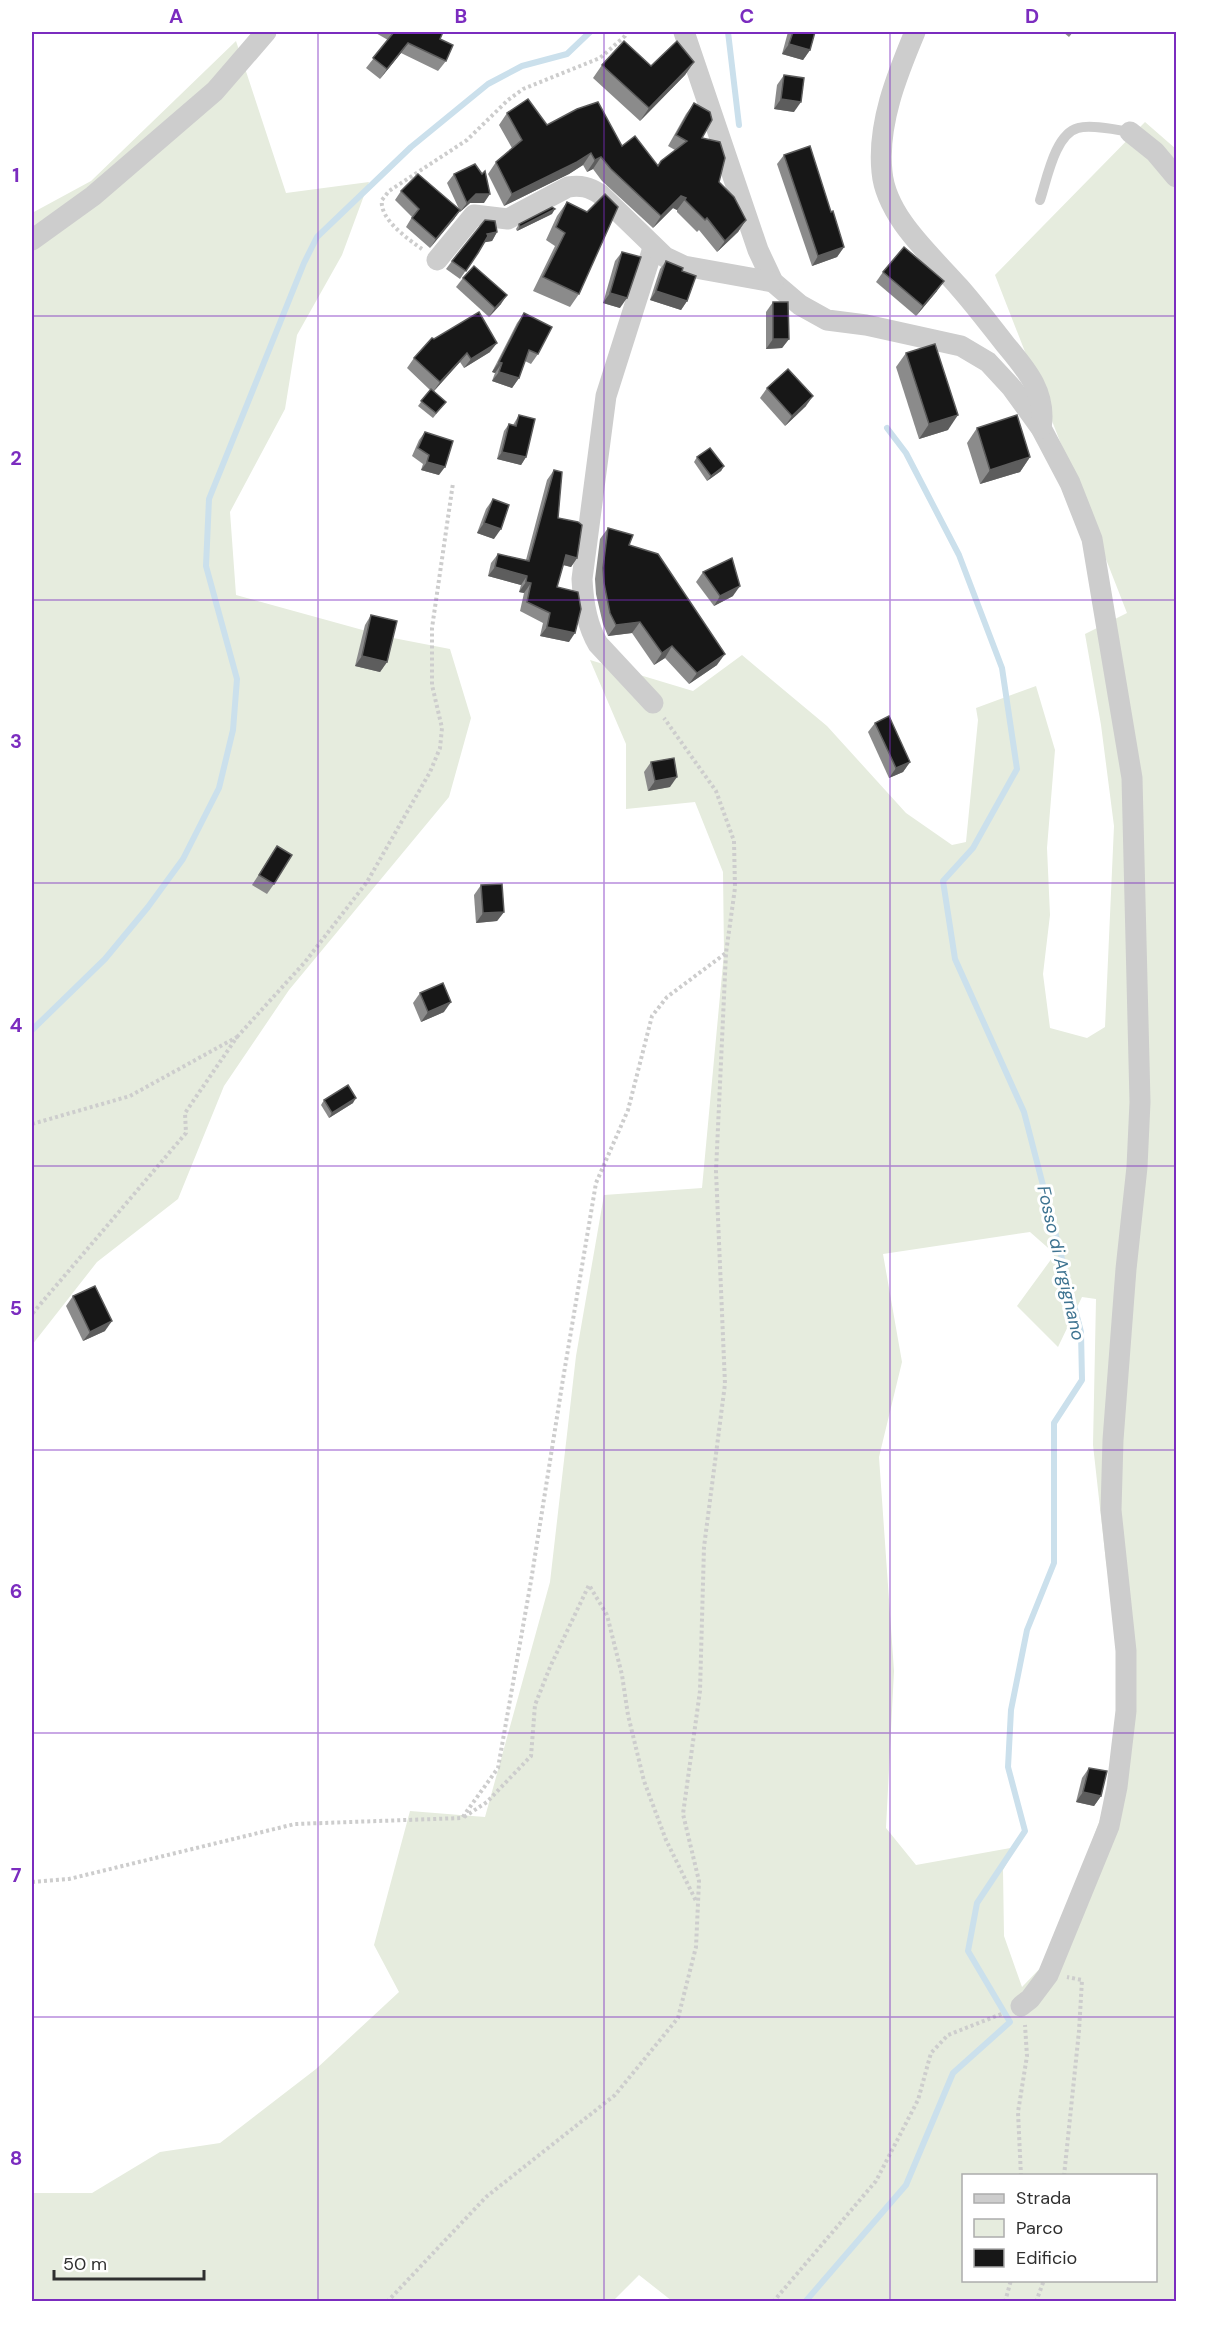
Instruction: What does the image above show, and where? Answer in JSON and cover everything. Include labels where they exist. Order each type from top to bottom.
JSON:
[{"type":"street","points":[[32,240],[93,196],[215,91],[266,32]]},
{"type":"street","points":[[684,32],[758,250],[773,282],[800,305],[827,320],[866,325],[961,346],[988,362],[1012,388],[1041,428],[1070,483],[1092,539],[1132,778],[1140,1102],[1137,1167],[1126,1269],[1113,1440],[1111,1510],[1126,1651],[1126,1711],[1117,1787],[1109,1826],[1048,1975],[1040,1988],[1023,2004]]},
{"type":"street","points":[[915,32],[900,69],[882,134],[882,173],[889,198],[917,242],[960,288],[1028,372],[1040,396],[1044,414],[1041,428]]},
{"type":"street","points":[[1131,132],[1155,152],[1176,177]]},
{"type":"street","points":[[437,260],[474,214],[508,219],[568,187],[579,186],[590,188],[600,194],[659,254],[684,266],[773,282]]},
{"type":"street","points":[[653,248],[606,396],[582,579],[583,600],[591,633],[598,644],[653,703]]},
{"type":"lane","points":[[1040,200],[1058,146],[1067,133],[1080,127],[1131,132]]},
{"type":"path","points":[[437,260],[393,225],[381,204],[385,195],[467,140],[514,95],[530,86],[600,58],[627,32]]},
{"type":"path","points":[[32,1314],[186,1133],[185,1113],[237,1037],[305,962],[367,882],[408,813],[440,748],[441,728],[432,685],[432,628],[453,483]]},
{"type":"path","points":[[387,2301],[486,2197],[615,2095],[678,2018],[696,1947],[699,1881],[682,1814],[700,1691],[704,1547],[725,1384],[716,1171],[726,953],[735,888],[734,841],[716,791],[653,703]]},
{"type":"path","points":[[462,1818],[498,1768],[596,1183],[628,1110],[652,1016],[667,997],[726,953]]},
{"type":"path","points":[[32,1124],[130,1096],[237,1037]]},
{"type":"path","points":[[32,1882],[69,1879],[295,1824],[462,1818],[487,1802],[531,1756],[535,1705],[550,1667],[589,1585],[607,1615],[644,1781],[666,1840],[697,1902]]},
{"type":"path","points":[[1048,1975],[1082,1980],[1064,2174]]},
{"type":"path","points":[[1021,2174],[1018,2112],[1027,2056],[1023,2004]]},
{"type":"path","points":[[773,2301],[876,2181],[918,2100],[931,2052],[948,2035],[985,2022]]},
{"type":"path","points":[[1005,2301],[1010,2282]]},
{"type":"path","points":[[1036,2301],[1043,2282]]},
{"type":"green space","points":[[236,41],[286,193],[369,182],[342,255],[297,335],[285,409],[230,512],[236,595],[388,637],[450,649],[471,718],[449,797],[289,990],[224,1086],[178,1199],[97,1262],[32,1345],[32,539],[34,532],[32,530],[32,213],[91,181]]},
{"type":"green space","points":[[1145,122],[1176,149],[1176,2301],[672,2301],[639,2275],[612,2302],[32,2302],[32,2193],[92,2193],[160,2152],[220,2143],[316,2069],[399,1992],[374,1945],[410,1811],[485,1817],[550,1582],[576,1356],[604,1195],[702,1188],[724,953],[723,872],[695,802],[626,809],[626,744],[590,660],[693,691],[742,655],[827,726],[906,813],[952,845],[966,842],[978,720],[976,708],[1036,686],[1055,750],[1047,848],[1050,915],[1043,974],[1050,1028],[1087,1038],[1105,1027],[1114,826],[1101,725],[1085,634],[1127,613],[995,275]],"holes":[[[1030,1232],[1055,1254],[1017,1306],[1058,1347],[1082,1297],[1096,1299],[1093,1445],[1106,1562],[1121,1652],[1116,1722],[1105,1806],[1048,1960],[1022,1987],[1004,1936],[1003,1870],[1016,1847],[916,1865],[886,1828],[894,1671],[879,1457],[902,1362],[883,1254]]]},
{"type":"building","points":[[394,32],[443,32],[440,39],[453,45],[446,61],[408,43],[387,69],[373,58]]},
{"type":"building","points":[[793,32],[815,32],[810,50],[789,44]]},
{"type":"building","points":[[624,41],[651,66],[677,41],[694,62],[649,108],[602,65]]},
{"type":"building","points":[[784,75],[804,78],[801,102],[781,99]]},
{"type":"building","points":[[528,99],[547,125],[577,109],[598,102],[622,146],[635,136],[658,166],[661,161],[687,141],[676,135],[694,103],[710,112],[712,120],[702,138],[720,142],[725,158],[719,182],[734,197],[746,220],[725,241],[707,218],[705,220],[685,200],[686,198],[681,196],[661,216],[601,157],[595,160],[591,153],[512,194],[496,162],[522,140],[507,113]]},
{"type":"building","points":[[810,146],[844,247],[818,256],[784,155]]},
{"type":"building","points":[[475,164],[482,174],[485,171],[490,194],[476,194],[467,203],[454,174]]},
{"type":"building","points":[[418,174],[460,210],[436,239],[412,218],[419,209],[401,191]]},
{"type":"building","points":[[605,194],[618,207],[579,294],[543,277],[565,233],[556,227],[567,202],[587,212]]},
{"type":"building","points":[[552,207],[555,209],[520,227],[519,224]]},
{"type":"building","points":[[485,220],[495,221],[497,232],[487,234],[488,236],[466,271],[452,261]]},
{"type":"building","points":[[904,247],[944,281],[923,306],[883,272]]},
{"type":"building","points":[[622,252],[641,257],[627,298],[610,293]]},
{"type":"building","points":[[666,261],[696,276],[687,301],[656,291]]},
{"type":"building","points":[[474,266],[507,295],[495,308],[463,278]]},
{"type":"building","points":[[773,302],[788,302],[789,339],[773,339]]},
{"type":"building","points":[[479,312],[497,343],[471,359],[467,353],[440,382],[414,358],[432,338],[434,339]]},
{"type":"building","points":[[524,313],[552,327],[538,354],[529,350],[519,378],[499,372],[502,363],[499,362]]},
{"type":"building","points":[[935,344],[958,415],[929,424],[906,353]]},
{"type":"building","points":[[788,369],[813,396],[792,416],[767,388]]},
{"type":"building","points":[[431,389],[446,402],[436,413],[421,401]]},
{"type":"building","points":[[519,415],[535,419],[526,457],[502,452],[509,424],[516,426]]},
{"type":"building","points":[[1017,415],[1030,457],[990,470],[977,428]]},
{"type":"building","points":[[425,432],[453,441],[445,467],[427,462],[429,455],[418,448]]},
{"type":"building","points":[[710,448],[724,466],[711,476],[697,457]]},
{"type":"building","points":[[554,470],[562,472],[558,518],[582,525],[577,558],[566,555],[557,587],[578,592],[581,609],[575,633],[547,627],[550,613],[527,602],[531,583],[526,582],[527,576],[495,567],[498,554],[529,561]]},
{"type":"building","points":[[493,499],[509,505],[501,529],[484,523]]},
{"type":"building","points":[[608,528],[633,535],[629,545],[658,554],[725,654],[697,673],[672,646],[662,653],[640,622],[616,625],[610,613],[604,583],[603,568]]},
{"type":"building","points":[[732,558],[740,586],[720,596],[703,572]]},
{"type":"building","points":[[371,615],[397,621],[387,662],[362,656]]},
{"type":"building","points":[[889,716],[910,762],[896,768],[875,723]]},
{"type":"building","points":[[674,758],[677,777],[655,781],[651,762]]},
{"type":"building","points":[[277,846],[292,855],[274,884],[259,875]]},
{"type":"building","points":[[502,884],[504,912],[483,913],[481,885]]},
{"type":"building","points":[[443,983],[451,1002],[428,1012],[420,993]]},
{"type":"building","points":[[348,1085],[356,1098],[332,1113],[324,1100]]},
{"type":"building","points":[[95,1286],[112,1321],[90,1332],[73,1296]]},
{"type":"building","points":[[1089,1768],[1107,1771],[1101,1796],[1083,1792]]},
{"type":"waterway","points":[[32,1030],[105,959],[148,907],[183,859],[219,788],[233,730],[237,679],[206,566],[209,499],[304,263],[317,237],[411,147],[488,84],[522,66],[567,54],[590,32]]},
{"type":"waterway","name":"Fosso di Argignano","points":[[728,32],[739,125]]},
{"type":"waterway","name":"Fosso di Argignano","points":[[805,2302],[906,2185],[953,2073],[1010,2022],[968,1951],[977,1903],[1025,1831],[1008,1767],[1011,1710],[1027,1630],[1054,1563],[1054,1423],[1082,1380],[1081,1332],[1024,1112],[955,959],[943,881],[973,848],[1017,769],[1002,668],[959,555],[906,453],[887,428]]}]
